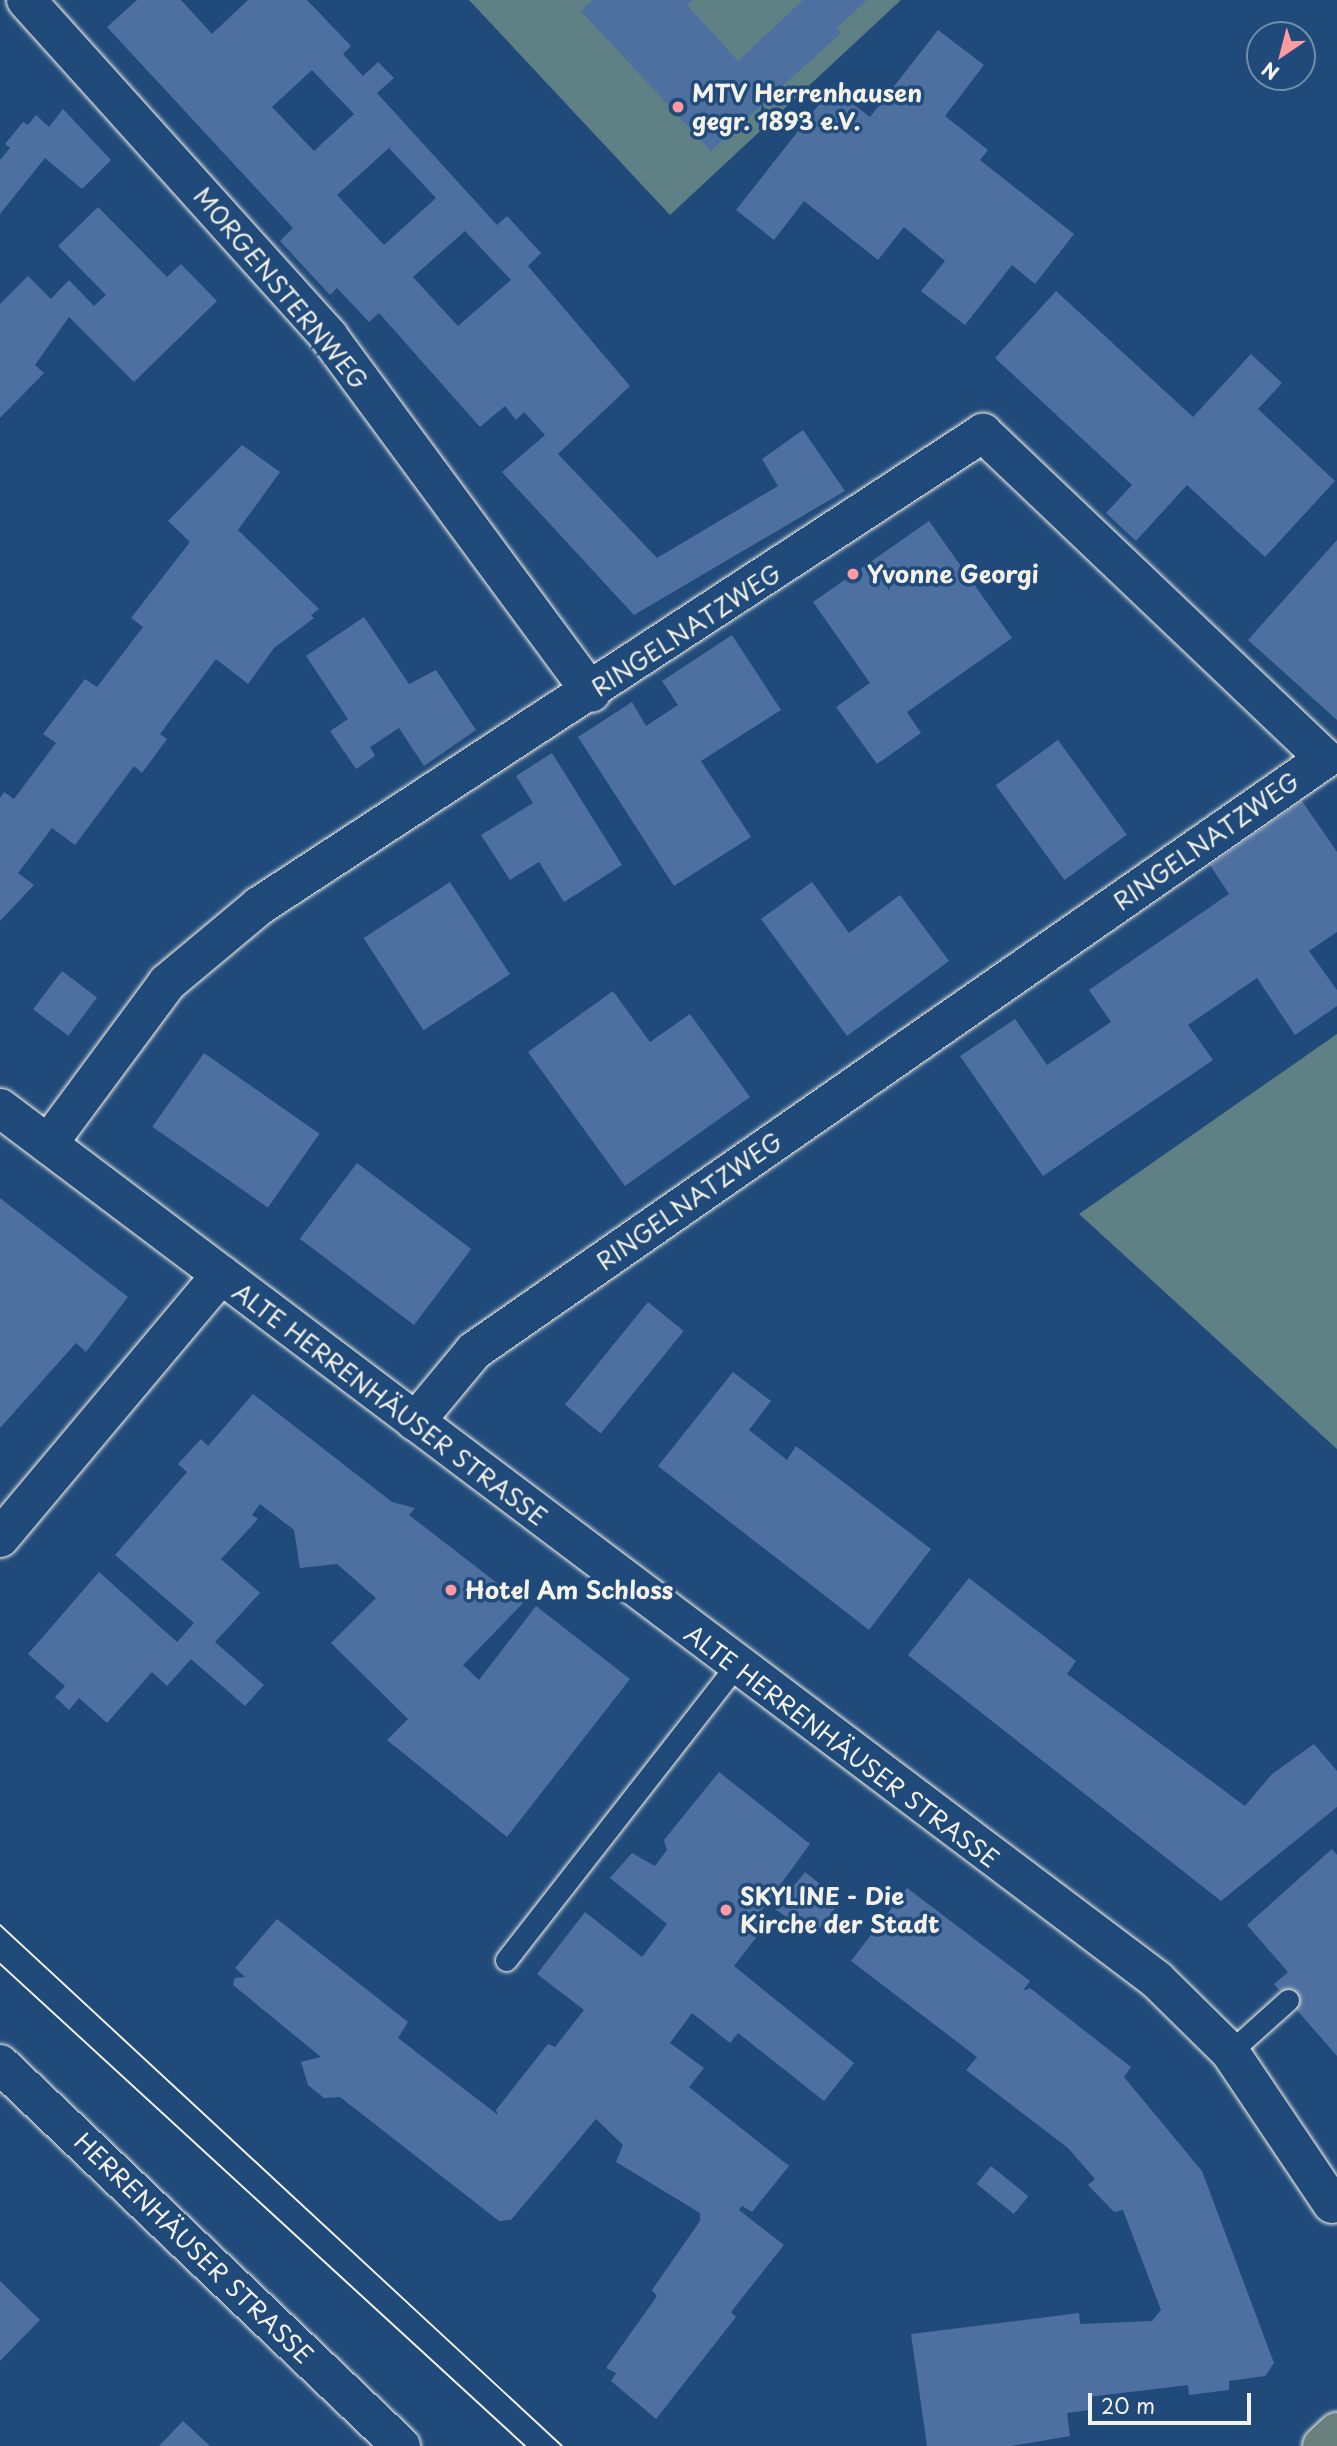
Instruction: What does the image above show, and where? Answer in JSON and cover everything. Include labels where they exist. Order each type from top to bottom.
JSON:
[{"type":"highway","points":[[1322,2446],[1337,2431]]},
{"type":"street","name":"MORGENSTERNWEG","points":[[26,0],[328,337],[591,693]]},
{"type":"street","name":"RINGELNATZWEG","points":[[48,1144],[167,983],[249,915],[591,693],[983,433],[1331,768],[474,1351],[415,1422]]},
{"type":"street","name":"ALTE HERRENHÄUSER STRASSE","points":[[0,1108],[735,1667],[1157,1980],[1230,2052],[1332,2204]]},
{"type":"street","points":[[0,1538],[221,1275]]},
{"type":"street","name":"HERRENHÄUSER STRASSE","points":[[0,2064],[404,2442]]},
{"type":"lane","points":[[506,1960],[735,1667]]},
{"type":"lane","points":[[1230,2052],[1287,2000]]},
{"type":"green space","name":"MTV Herrenhausen gegr. 1893 e.V.","points":[[469,0],[901,0],[670,215]]},
{"type":"green space","points":[[1337,1034],[1337,1449],[1079,1214]]},
{"type":"building","points":[[137,0],[181,0],[212,34],[248,0],[307,0],[351,46],[343,54],[363,76],[378,62],[394,78],[377,93],[497,225],[507,216],[541,253],[528,266],[630,386],[558,454],[657,558],[778,486],[762,459],[803,430],[845,491],[634,615],[502,472],[545,435],[524,412],[516,420],[505,406],[480,427],[379,313],[369,322],[337,288],[330,295],[280,241],[293,228],[107,27]],"holes":[[[312,70],[354,114],[314,151],[272,107]],[[389,148],[436,198],[384,245],[337,195]],[[465,231],[511,280],[458,326],[413,277]]]},
{"type":"building","points":[[593,0],[693,0],[687,5],[738,61],[803,0],[867,0],[837,28],[841,33],[711,151],[581,11]]},
{"type":"building","points":[[938,30],[984,65],[945,116],[988,150],[980,160],[1074,234],[1035,284],[1012,265],[965,325],[921,291],[945,261],[904,227],[878,260],[804,201],[774,240],[736,210],[832,88],[870,117]]},
{"type":"building","points":[[63,109],[111,160],[82,189],[45,158],[0,214],[0,160],[10,148],[5,144],[23,122],[28,125],[36,115],[49,127]]},
{"type":"building","points":[[98,207],[167,277],[181,264],[217,301],[134,382],[69,317],[35,365],[44,373],[0,418],[0,304],[28,276],[51,299],[69,280],[94,306],[106,295],[58,246]]},
{"type":"building","points":[[1056,291],[1193,417],[1251,354],[1282,383],[1258,409],[1335,481],[1265,557],[1187,485],[1136,541],[1106,513],[1132,485],[995,358]]},
{"type":"building","points":[[242,445],[280,472],[238,530],[319,609],[311,615],[314,618],[274,648],[248,684],[216,659],[160,734],[167,739],[142,773],[134,766],[75,845],[52,828],[18,873],[34,885],[0,921],[0,798],[4,792],[14,799],[56,743],[43,734],[85,679],[97,687],[143,627],[131,618],[190,542],[168,521]]},
{"type":"building","points":[[929,521],[1012,638],[907,712],[921,733],[877,764],[836,707],[870,683],[813,602]]},
{"type":"building","points":[[1337,540],[1337,720],[1248,640]]},
{"type":"building","points":[[364,617],[409,684],[436,670],[476,730],[424,766],[399,728],[370,747],[375,756],[356,769],[330,731],[348,719],[306,656]]},
{"type":"building","points":[[732,635],[781,710],[701,761],[751,837],[674,886],[578,737],[632,702],[646,726],[678,705],[662,681]]},
{"type":"building","points":[[1058,740],[1127,835],[1064,880],[996,785]]},
{"type":"building","points":[[552,753],[622,865],[564,902],[539,862],[510,880],[481,835],[533,803],[516,776]]},
{"type":"building","points":[[1302,801],[1337,852],[1337,932],[1309,951],[1337,990],[1337,1006],[1295,1035],[1257,978],[1188,1025],[1213,1060],[1043,1176],[960,1056],[1015,1019],[1047,1065],[1111,1022],[1089,990],[1229,894],[1210,865]]},
{"type":"building","points":[[450,882],[510,974],[424,1030],[364,938]]},
{"type":"building","points":[[812,882],[849,933],[900,895],[949,961],[847,1036],[761,919]]},
{"type":"building","points":[[62,971],[97,997],[68,1036],[33,1009]]},
{"type":"building","points":[[613,991],[650,1042],[690,1014],[750,1097],[625,1186],[528,1052]]},
{"type":"building","points":[[204,1053],[320,1134],[268,1208],[152,1127]]},
{"type":"building","points":[[357,1163],[471,1249],[414,1325],[300,1239]]},
{"type":"building","points":[[0,1198],[128,1297],[86,1352],[76,1343],[0,1428]]},
{"type":"building","points":[[648,1302],[684,1331],[601,1434],[565,1405]]},
{"type":"building","points":[[733,1372],[771,1401],[749,1430],[787,1460],[796,1446],[931,1549],[869,1630],[658,1466]]},
{"type":"building","points":[[253,1394],[392,1502],[415,1508],[409,1515],[523,1603],[463,1665],[479,1680],[536,1606],[630,1679],[507,1837],[387,1740],[408,1719],[331,1643],[376,1598],[337,1564],[300,1568],[294,1530],[260,1504],[252,1515],[258,1519],[221,1559],[260,1593],[215,1642],[264,1685],[245,1706],[191,1659],[167,1686],[152,1672],[107,1723],[79,1698],[69,1710],[55,1697],[65,1686],[28,1654],[99,1572],[177,1642],[194,1623],[115,1555],[187,1472],[178,1464],[201,1439],[208,1446]]},
{"type":"building","points":[[969,1578],[1076,1661],[1067,1674],[1245,1806],[1272,1774],[1314,1744],[1337,1771],[1337,1807],[1221,1901],[908,1655]]},
{"type":"building","points":[[719,1772],[810,1844],[756,1918],[766,1925],[734,1966],[854,2063],[824,2101],[738,2033],[730,2043],[692,2013],[670,2043],[704,2068],[689,2087],[789,2166],[752,2212],[742,2206],[739,2210],[784,2245],[731,2312],[736,2317],[656,2419],[611,2381],[616,2373],[606,2368],[657,2296],[652,2290],[700,2221],[700,2213],[616,2162],[623,2145],[596,2119],[511,2220],[499,2221],[340,2097],[324,2098],[308,2085],[301,2062],[321,2057],[233,1985],[235,1978],[245,1977],[235,1968],[277,1919],[408,2022],[398,2038],[498,2115],[496,2110],[548,2044],[555,2047],[584,2010],[537,1974],[585,1912],[642,1957],[667,1924],[610,1878],[632,1853],[655,1866],[667,1850],[664,1840]]},
{"type":"building","points":[[1332,1849],[1337,1855],[1337,2056],[1274,1984],[1288,1972],[1247,1925]]},
{"type":"building","points":[[805,1872],[841,1901],[819,1929],[800,1927],[775,1909]]},
{"type":"building","points":[[907,1888],[1030,1981],[1023,1991],[1030,1988],[1131,2067],[1124,2077],[1202,2171],[1274,2363],[1265,2376],[1229,2381],[1229,2390],[1189,2395],[1188,2385],[1088,2397],[1090,2410],[1067,2413],[1070,2436],[1011,2446],[927,2446],[911,2334],[1079,2313],[1080,2324],[1152,2321],[1161,2310],[1123,2210],[1114,2212],[1088,2185],[1095,2179],[1068,2148],[966,2070],[977,2057],[851,1961]]},
{"type":"building","points":[[991,2166],[1028,2196],[1014,2214],[977,2184]]},
{"type":"building","points":[[0,2281],[40,2320],[0,2361]]},
{"type":"building","points":[[183,2421],[210,2446],[159,2446]]},
{"type":"tram line","points":[[0,1925],[562,2446]]},
{"type":"tram line","points":[[0,1964],[525,2446]]},
{"type":"place","name":"MTV Herrenhausen gegr. 1893 e.V.","points":[[678,107]]},
{"type":"place","name":"Yvonne Georgi","points":[[853,574]]},
{"type":"place","name":"Hotel Am Schloss","points":[[451,1590]]},
{"type":"place","name":"SKYLINE - Die Kirche der Stadt","points":[[726,1910]]}]
